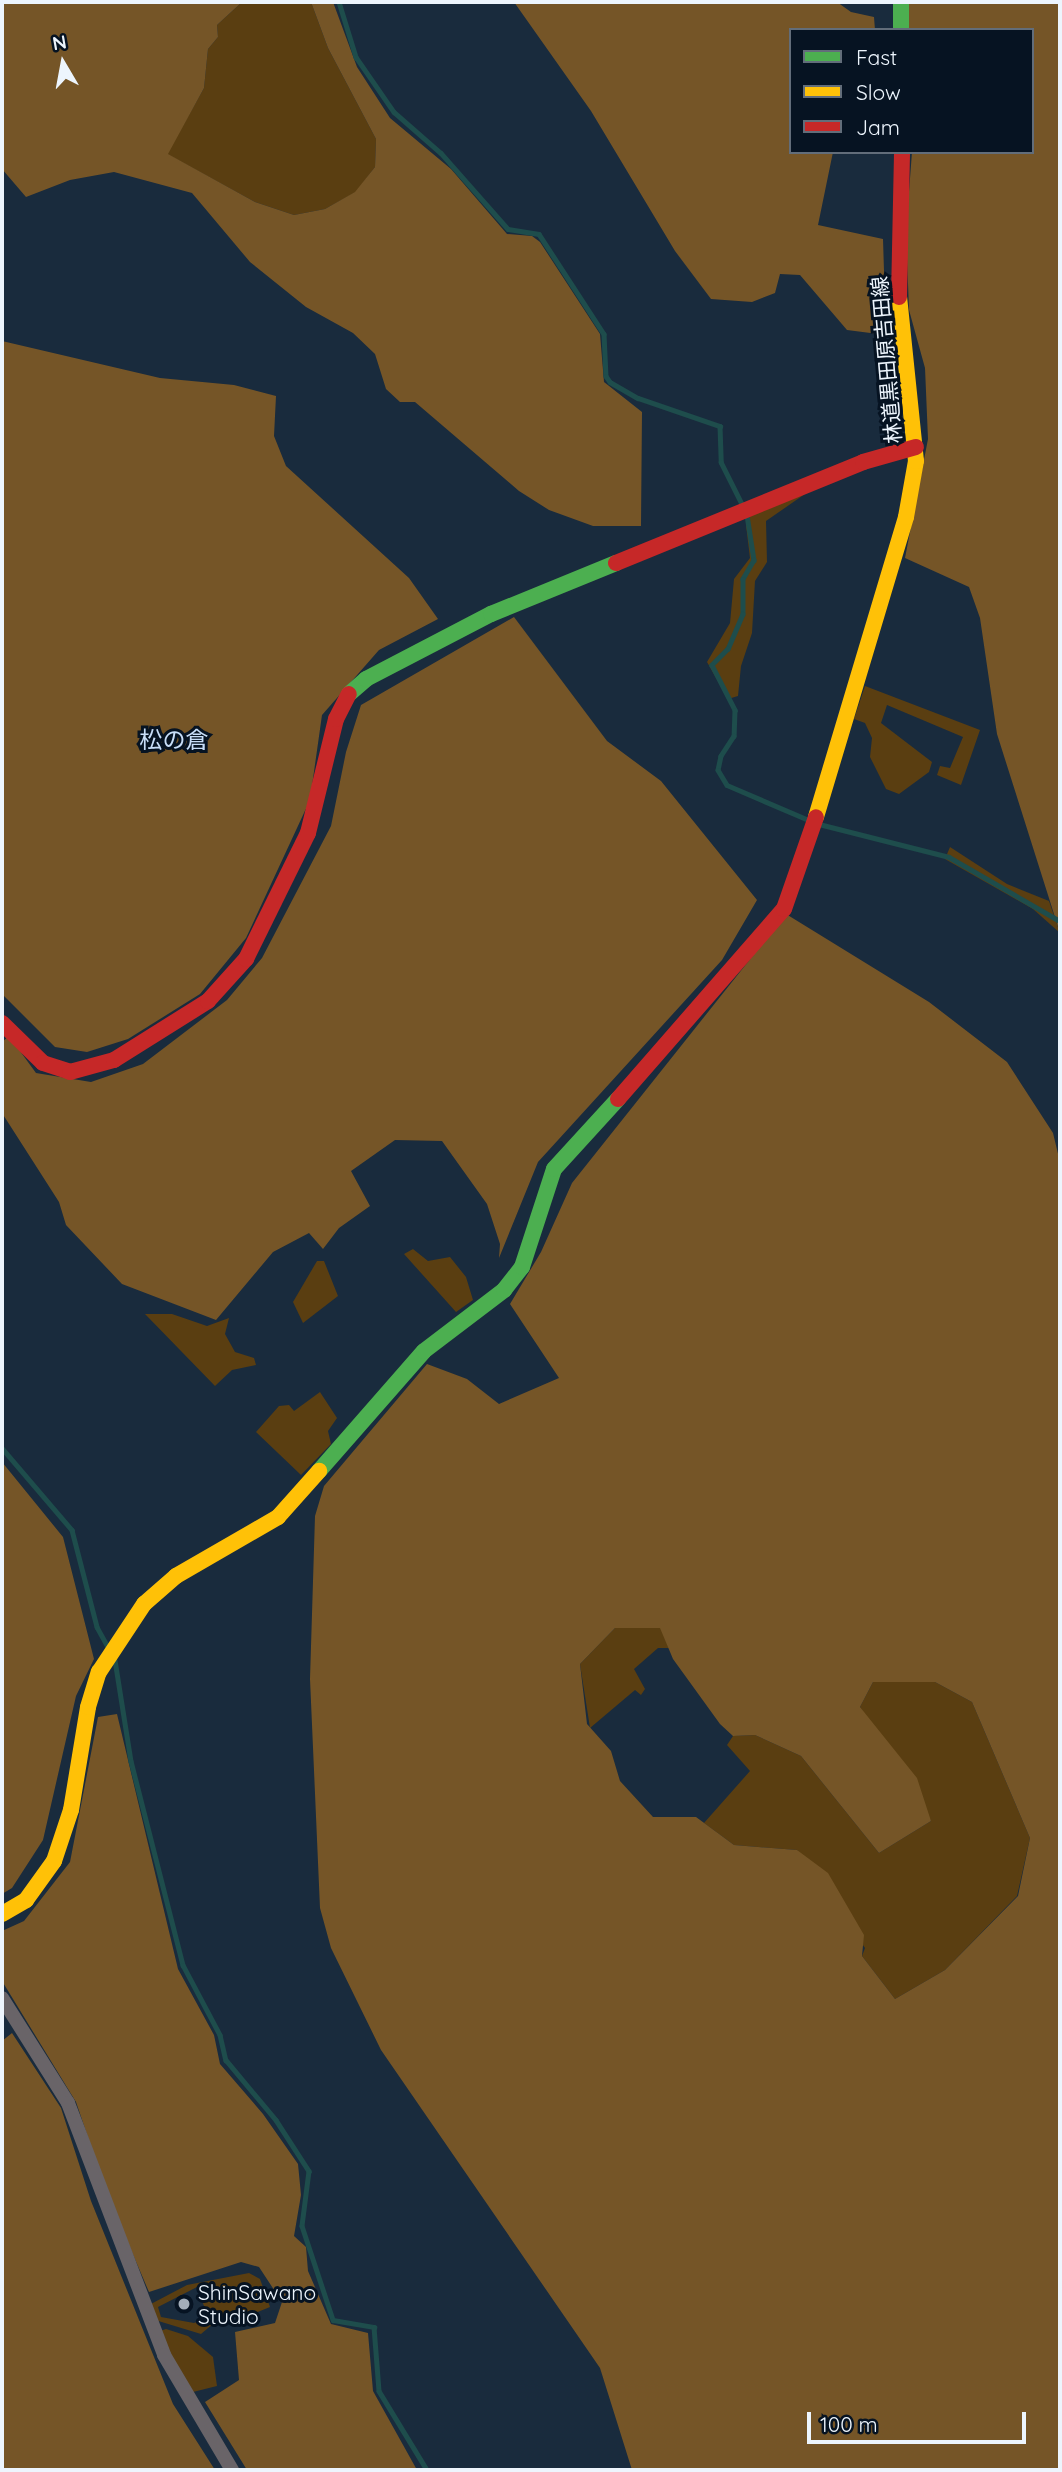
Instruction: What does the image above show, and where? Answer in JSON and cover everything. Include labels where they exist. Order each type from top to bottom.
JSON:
[{"type":"street","points":[[901,2],[901,28]]},
{"type":"street","name":"林道黒田原吉田線","points":[[2,1914],[26,1900],[54,1861],[71,1810],[88,1707],[111,1649],[144,1604],[176,1576],[278,1517],[424,1351],[514,1279],[554,1169],[716,992],[784,909],[845,722],[906,517],[916,447],[899,298],[902,154]]},
{"type":"street","points":[[2,1023],[43,1063],[70,1072],[114,1060],[208,1001],[246,959],[277,899],[308,833],[335,719],[344,699],[366,679],[491,614],[863,462],[916,447]]},
{"type":"street","points":[[2,1998],[68,2103],[163,2354],[232,2470]]},
{"type":"shaded area","points":[[2,2],[242,2],[217,25],[218,37],[208,49],[204,88],[168,154],[255,202],[294,215],[325,209],[355,192],[375,167],[376,139],[328,48],[311,2],[333,2],[357,67],[390,118],[451,169],[507,234],[532,236],[540,242],[600,334],[604,382],[642,412],[641,526],[593,526],[549,510],[519,491],[415,402],[400,402],[386,389],[375,354],[353,333],[306,307],[250,262],[192,193],[114,172],[70,180],[26,197],[2,169]]},
{"type":"shaded area","points":[[242,2],[311,2],[328,48],[376,139],[375,167],[356,192],[325,209],[294,215],[255,202],[167,154],[204,88],[208,49],[218,37],[217,25]]},
{"type":"shaded area","points":[[514,2],[837,2],[851,12],[874,17],[875,28],[789,28],[789,154],[833,154],[818,225],[883,239],[886,335],[847,330],[800,275],[780,274],[775,293],[752,302],[711,299],[675,251],[591,111]]},
{"type":"shaded area","points":[[908,2],[1060,2],[1060,933],[997,734],[980,618],[969,587],[905,558],[928,439],[925,368],[909,310],[906,231],[912,154],[1034,154],[1034,28],[909,28]]},
{"type":"shaded area","points":[[2,341],[160,378],[234,385],[276,396],[274,436],[286,466],[409,578],[438,619],[379,650],[322,715],[310,800],[246,938],[200,994],[128,1039],[87,1052],[55,1047],[2,994]]},
{"type":"shaded area","points":[[805,494],[766,521],[767,562],[755,581],[752,633],[741,666],[738,696],[728,699],[707,662],[730,623],[734,579],[750,558],[746,525],[750,515]]},
{"type":"shaded area","points":[[514,617],[607,741],[661,781],[757,900],[722,960],[538,1162],[499,1258],[500,1244],[487,1204],[442,1141],[395,1140],[351,1171],[370,1206],[339,1228],[323,1249],[309,1233],[273,1252],[216,1320],[122,1284],[66,1225],[59,1202],[2,1113],[2,1042],[9,1036],[36,1073],[91,1082],[143,1064],[227,1000],[262,958],[331,826],[346,752],[361,705]]},
{"type":"shaded area","points":[[865,686],[980,730],[961,785],[937,775],[940,766],[950,768],[963,737],[887,705],[881,723],[932,762],[929,772],[899,794],[886,789],[870,757],[872,738],[865,723],[854,719]]},
{"type":"shaded area","points":[[950,847],[1007,884],[1049,901],[1060,933],[1033,909],[945,859]]},
{"type":"shaded area","points":[[786,914],[929,1002],[1007,1062],[1053,1133],[1060,1162],[1060,2470],[632,2470],[600,2368],[381,2050],[331,1948],[320,1908],[310,1679],[315,1516],[324,1486],[427,1364],[467,1379],[499,1404],[559,1378],[510,1304],[541,1252],[572,1183]],"holes":[[[615,1628],[660,1628],[673,1659],[720,1724],[733,1736],[755,1735],[801,1756],[879,1853],[931,1821],[917,1778],[860,1707],[873,1682],[935,1682],[972,1702],[1030,1838],[1018,1896],[945,1970],[895,1999],[862,1956],[864,1935],[828,1873],[797,1850],[734,1845],[696,1817],[653,1817],[620,1781],[611,1751],[587,1724],[580,1664]]]},
{"type":"shaded area","points":[[413,1249],[428,1261],[450,1257],[466,1277],[473,1300],[456,1312],[404,1254]]},
{"type":"shaded area","points":[[317,1261],[324,1261],[338,1296],[303,1323],[293,1302]]},
{"type":"shaded area","points":[[145,1314],[172,1314],[207,1326],[229,1318],[225,1334],[235,1352],[254,1358],[256,1365],[232,1370],[215,1386]]},
{"type":"shaded area","points":[[320,1392],[337,1418],[328,1431],[331,1444],[301,1475],[256,1432],[279,1406],[289,1405],[294,1411]]},
{"type":"shaded area","points":[[2,1462],[63,1537],[94,1659],[76,1696],[43,1840],[12,1888],[2,1894]]},
{"type":"shaded area","points":[[615,1628],[661,1628],[669,1648],[658,1648],[634,1669],[645,1689],[641,1695],[635,1690],[590,1728],[580,1664]]},
{"type":"shaded area","points":[[873,1682],[935,1682],[972,1702],[1030,1838],[1017,1896],[945,1970],[895,1999],[862,1956],[865,1948],[797,1850],[734,1845],[704,1823],[750,1771],[727,1745],[733,1736],[755,1735],[801,1756],[879,1853],[931,1821],[860,1707]]},
{"type":"shaded area","points":[[117,1714],[178,1969],[214,2035],[220,2064],[263,2114],[298,2164],[301,2195],[294,2236],[306,2247],[308,2271],[331,2324],[368,2333],[373,2391],[417,2470],[247,2470],[205,2402],[239,2380],[235,2332],[275,2323],[282,2302],[259,2267],[241,2262],[149,2292],[108,2196],[76,2102],[2,1981],[2,1931],[24,1921],[70,1862],[98,1717]]},
{"type":"shaded area","points":[[12,2033],[61,2108],[91,2201],[173,2404],[215,2470],[2,2470],[2,2041]]},
{"type":"shaded area","points":[[249,2273],[260,2279],[270,2307],[248,2316],[220,2318],[201,2334],[155,2320],[149,2305],[187,2285]],"holes":[[[197,2287],[208,2317],[194,2323],[161,2317],[158,2307]]]},
{"type":"shaded area","points":[[166,2329],[188,2336],[213,2357],[217,2386],[189,2393],[160,2331]]},
{"type":"waterway","points":[[339,2],[356,57],[394,112],[441,153],[508,229],[539,234],[604,334],[606,376],[610,382],[638,398],[720,426],[721,462],[742,504]]},
{"type":"waterway","points":[[747,515],[754,560],[743,579],[743,614],[728,649],[712,665],[735,710],[734,736],[721,756],[718,770],[727,785],[811,821]]},
{"type":"waterway","points":[[819,824],[949,857],[1060,921]]},
{"type":"waterway","points":[[2,1448],[72,1530],[97,1627],[109,1649]]},
{"type":"waterway","points":[[115,1660],[131,1761],[183,1965],[220,2035],[226,2060],[276,2120],[309,2171],[302,2226],[333,2320],[374,2327],[379,2391],[427,2470]]},
{"type":"traffic: fast","points":[[901,2],[901,28]]},
{"type":"traffic: fast","points":[[349,694],[366,679],[491,614],[616,563]]},
{"type":"traffic: fast","points":[[319,1471],[424,1351],[504,1290],[522,1267],[554,1169],[618,1099]]},
{"type":"traffic: slow","points":[[816,817],[906,517],[916,461],[899,297]]},
{"type":"traffic: slow","points":[[2,1914],[26,1900],[54,1861],[71,1810],[88,1707],[99,1672],[144,1604],[176,1576],[278,1517],[319,1471]]},
{"type":"traffic: jam","points":[[899,297],[902,154]]},
{"type":"traffic: jam","points":[[616,563],[863,462],[916,447]]},
{"type":"traffic: jam","points":[[2,1023],[43,1063],[70,1072],[114,1060],[208,1001],[246,959],[308,833],[336,719],[349,694]]},
{"type":"traffic: jam","points":[[618,1099],[784,909],[816,817]]},
{"type":"place","name":"ShinSawano Studio","points":[[184,2304]]},
{"type":"district","name":"松の倉","points":[[174,740]]}]
